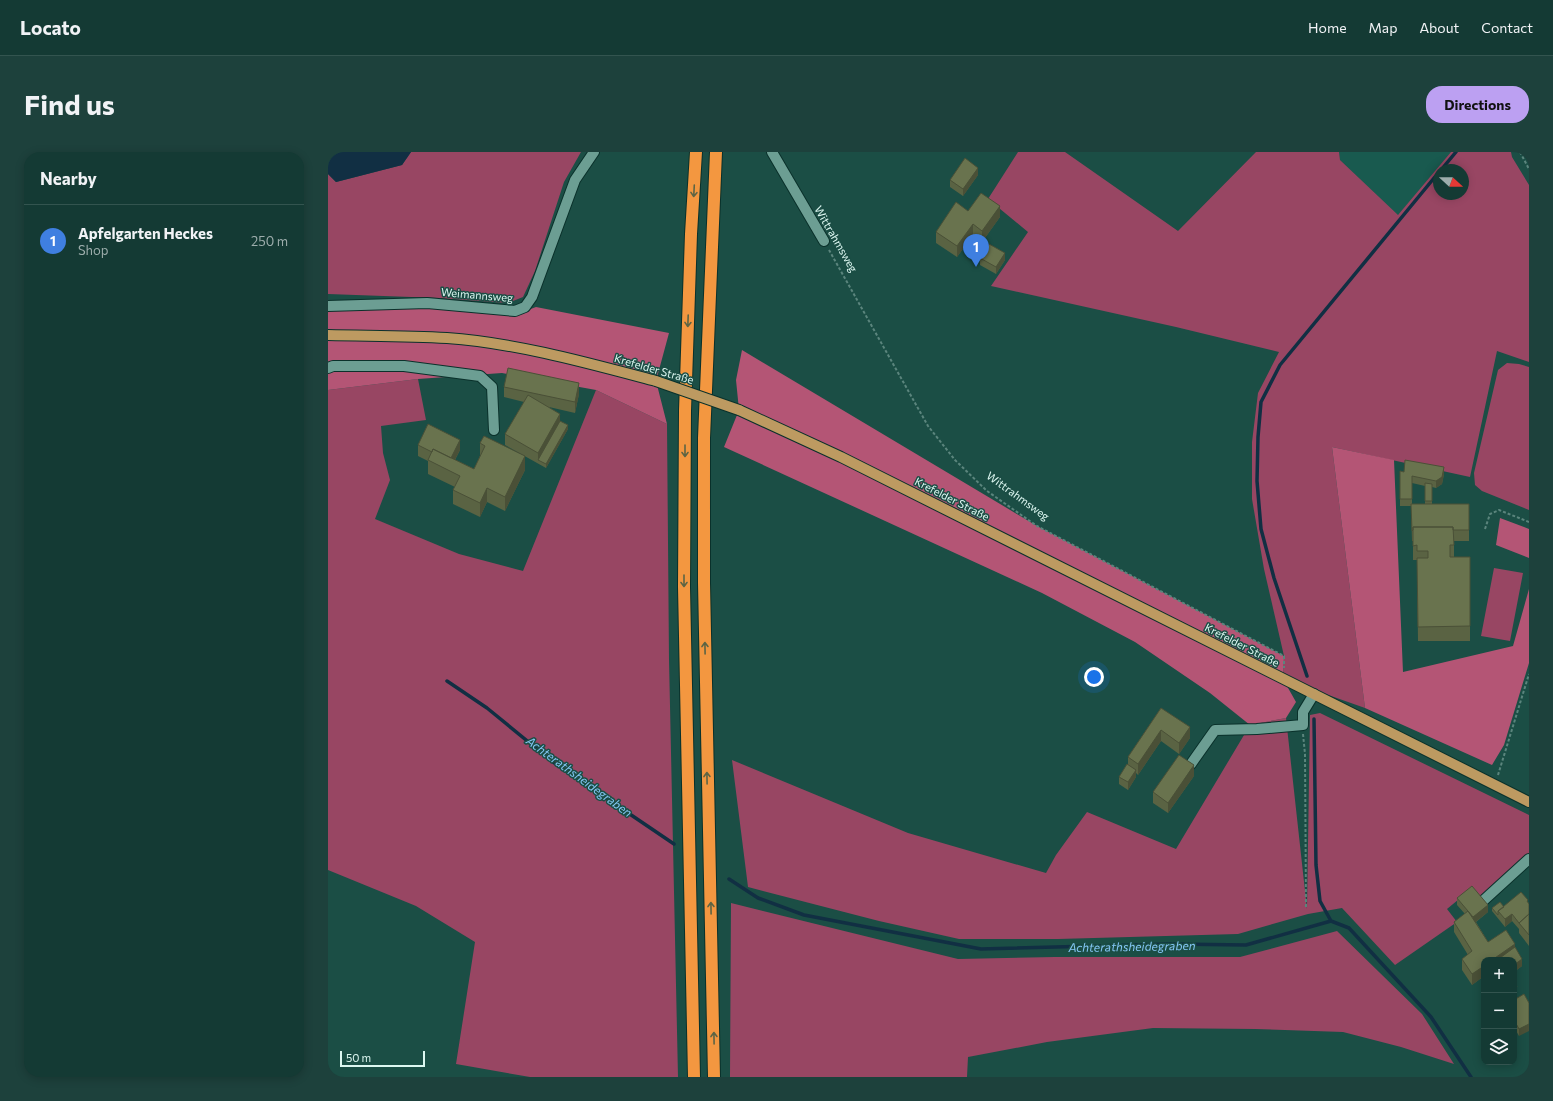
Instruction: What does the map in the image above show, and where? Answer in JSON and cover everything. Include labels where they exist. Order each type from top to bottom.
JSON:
[{"type":"highway","points":[[694,1077],[684,571],[685,411],[691,234],[696,152]]},
{"type":"highway","points":[[714,1077],[704,583],[704,438],[716,152]]},
{"type":"main road","name":"Krefelder Straße","points":[[328,335],[448,338],[526,349],[588,363],[656,381],[739,410],[841,457],[1494,786],[1529,802]]},
{"type":"street","name":"Weimannsweg","points":[[328,306],[427,303],[515,311],[525,307],[532,297],[576,180],[594,152]]},
{"type":"street","name":"Wittrahmsweg","points":[[772,152],[824,240]]},
{"type":"street","points":[[328,368],[333,366],[404,366],[480,376],[492,387],[494,430]]},
{"type":"street","points":[[1191,764],[1215,730],[1257,729],[1303,725],[1303,712],[1314,694]]},
{"type":"street","points":[[1484,900],[1529,859]]},
{"type":"path","points":[[1520,152],[1529,169]]},
{"type":"path","name":"Wittrahmsweg","points":[[824,240],[928,426],[955,460],[987,491],[1037,526],[1284,656],[1283,679]]},
{"type":"path","points":[[1485,529],[1490,514],[1499,510],[1529,522]]},
{"type":"path","points":[[1494,786],[1529,674]]},
{"type":"path","points":[[1303,725],[1305,754],[1306,909]]},
{"type":"shaded area","points":[[411,152],[581,152],[564,182],[535,271],[523,297],[508,303],[439,298],[328,294],[328,174],[336,182],[402,165]]},
{"type":"shaded area","points":[[1018,152],[1065,152],[1178,231],[1256,152],[1339,152],[1340,160],[1398,215],[1433,173],[1433,200],[1469,200],[1469,164],[1441,164],[1451,152],[1511,152],[1512,157],[1529,185],[1529,362],[1497,351],[1470,477],[1332,447],[1365,708],[1283,679],[1284,656],[1264,569],[1252,499],[1252,442],[1258,393],[1279,352],[1176,327],[991,286],[1028,232],[988,199]]},
{"type":"shaded area","points":[[1339,152],[1451,152],[1441,164],[1433,164],[1433,174],[1398,216],[1340,160]]},
{"type":"shaded area","points":[[435,307],[512,316],[536,307],[669,333],[656,381],[667,424],[596,390],[502,373],[418,379],[328,390],[328,311]]},
{"type":"shaded area","points":[[742,350],[1037,526],[1284,656],[1283,679],[1296,702],[1286,718],[1250,725],[1210,693],[1135,642],[1042,593],[724,447],[739,410],[736,380]]},
{"type":"shaded area","points":[[1507,363],[1529,367],[1529,510],[1482,491],[1475,485],[1474,473],[1498,370]]},
{"type":"shaded area","points":[[418,379],[426,420],[381,426],[383,453],[390,480],[375,519],[459,554],[523,571],[596,390],[667,424],[669,659],[678,1077],[530,1077],[456,1064],[475,942],[416,906],[328,870],[328,390]]},
{"type":"shaded area","points":[[1332,447],[1394,460],[1403,672],[1513,646],[1529,589],[1529,663],[1504,745],[1492,765],[1365,708]]},
{"type":"shaded area","points":[[1500,518],[1529,529],[1529,558],[1496,545]]},
{"type":"shaded area","points":[[1494,568],[1523,573],[1510,641],[1481,636]]},
{"type":"shaded area","points":[[1320,713],[1529,815],[1529,856],[1479,901],[1470,890],[1447,909],[1457,922],[1395,965],[1342,908],[1308,914],[1238,934],[1058,939],[959,939],[879,921],[748,887],[732,760],[908,833],[1046,873],[1056,855],[1087,812],[1176,849],[1250,725],[1286,718],[1307,909],[1310,715]]},
{"type":"shaded area","points":[[731,903],[958,959],[1055,957],[1240,957],[1337,931],[1422,1014],[1454,1064],[1401,1047],[1343,1032],[1153,1028],[1047,1042],[968,1057],[967,1077],[730,1077]]},
{"type":"water","points":[[328,152],[411,152],[402,165],[336,182],[328,174]]},
{"type":"building","points":[[965,158],[978,168],[963,189],[950,180]]},
{"type":"building","points":[[981,193],[1000,206],[982,231],[973,224],[957,246],[936,232],[956,202],[968,211]]},
{"type":"building","points":[[989,244],[1005,253],[996,267],[980,258]]},
{"type":"building","points":[[508,368],[579,383],[575,402],[504,387]]},
{"type":"building","points":[[528,395],[560,414],[538,453],[505,434]]},
{"type":"building","points":[[560,421],[568,425],[546,464],[538,460]]},
{"type":"building","points":[[428,424],[460,440],[451,458],[433,449],[432,452],[418,445]]},
{"type":"building","points":[[484,436],[525,456],[505,497],[487,488],[480,503],[453,490],[460,476],[428,460],[433,449],[474,469],[485,446],[480,443]]},
{"type":"building","points":[[1405,460],[1444,467],[1442,477],[1436,481],[1412,476],[1412,499],[1400,499],[1400,471],[1404,472]]},
{"type":"building","points":[[1425,483],[1432,484],[1432,501],[1425,501]]},
{"type":"building","points":[[1411,504],[1469,504],[1469,530],[1453,530],[1453,527],[1413,527],[1412,531]]},
{"type":"building","points":[[1413,527],[1453,527],[1454,545],[1450,545],[1450,557],[1470,557],[1470,626],[1418,627],[1417,558],[1428,558],[1428,551],[1417,551],[1417,545],[1413,546]]},
{"type":"building","points":[[1161,708],[1190,727],[1179,743],[1161,730],[1138,764],[1128,757]]},
{"type":"building","points":[[1179,755],[1194,765],[1168,803],[1153,792]]},
{"type":"building","points":[[1127,764],[1136,770],[1128,782],[1119,777]]},
{"type":"building","points":[[1472,886],[1488,905],[1473,917],[1457,898]]},
{"type":"building","points":[[1521,892],[1528,900],[1529,914],[1519,923],[1512,914],[1505,919],[1498,911]]},
{"type":"building","points":[[1500,902],[1504,907],[1498,911],[1498,915],[1492,908]]},
{"type":"building","points":[[1468,911],[1488,942],[1506,930],[1515,944],[1496,957],[1481,957],[1481,968],[1472,974],[1462,959],[1472,951],[1454,922]]},
{"type":"building","points":[[1529,914],[1529,935],[1519,923]]},
{"type":"building","points":[[1515,947],[1522,959],[1517,963],[1517,957],[1501,957]]},
{"type":"building","points":[[1524,994],[1529,1003],[1529,1024],[1519,1029],[1517,1025],[1517,998]]},
{"type":"waterway","points":[[1446,164],[1456,152]]},
{"type":"waterway","points":[[1307,676],[1274,578],[1261,529],[1257,481],[1258,437],[1261,402],[1280,365],[1433,179]]},
{"type":"waterway","name":"Achterathsheidegraben","points":[[447,681],[487,708],[553,762],[674,844]]},
{"type":"waterway","points":[[1314,719],[1316,865],[1320,901],[1331,921]]},
{"type":"waterway","name":"Achterathsheidegraben","points":[[729,879],[758,898],[804,915],[981,949],[1172,944],[1246,945],[1331,921],[1349,928],[1431,1017],[1471,1077]]},
{"type":"place","name":"Apfelgarten Heckes","points":[[976,267]]}]
